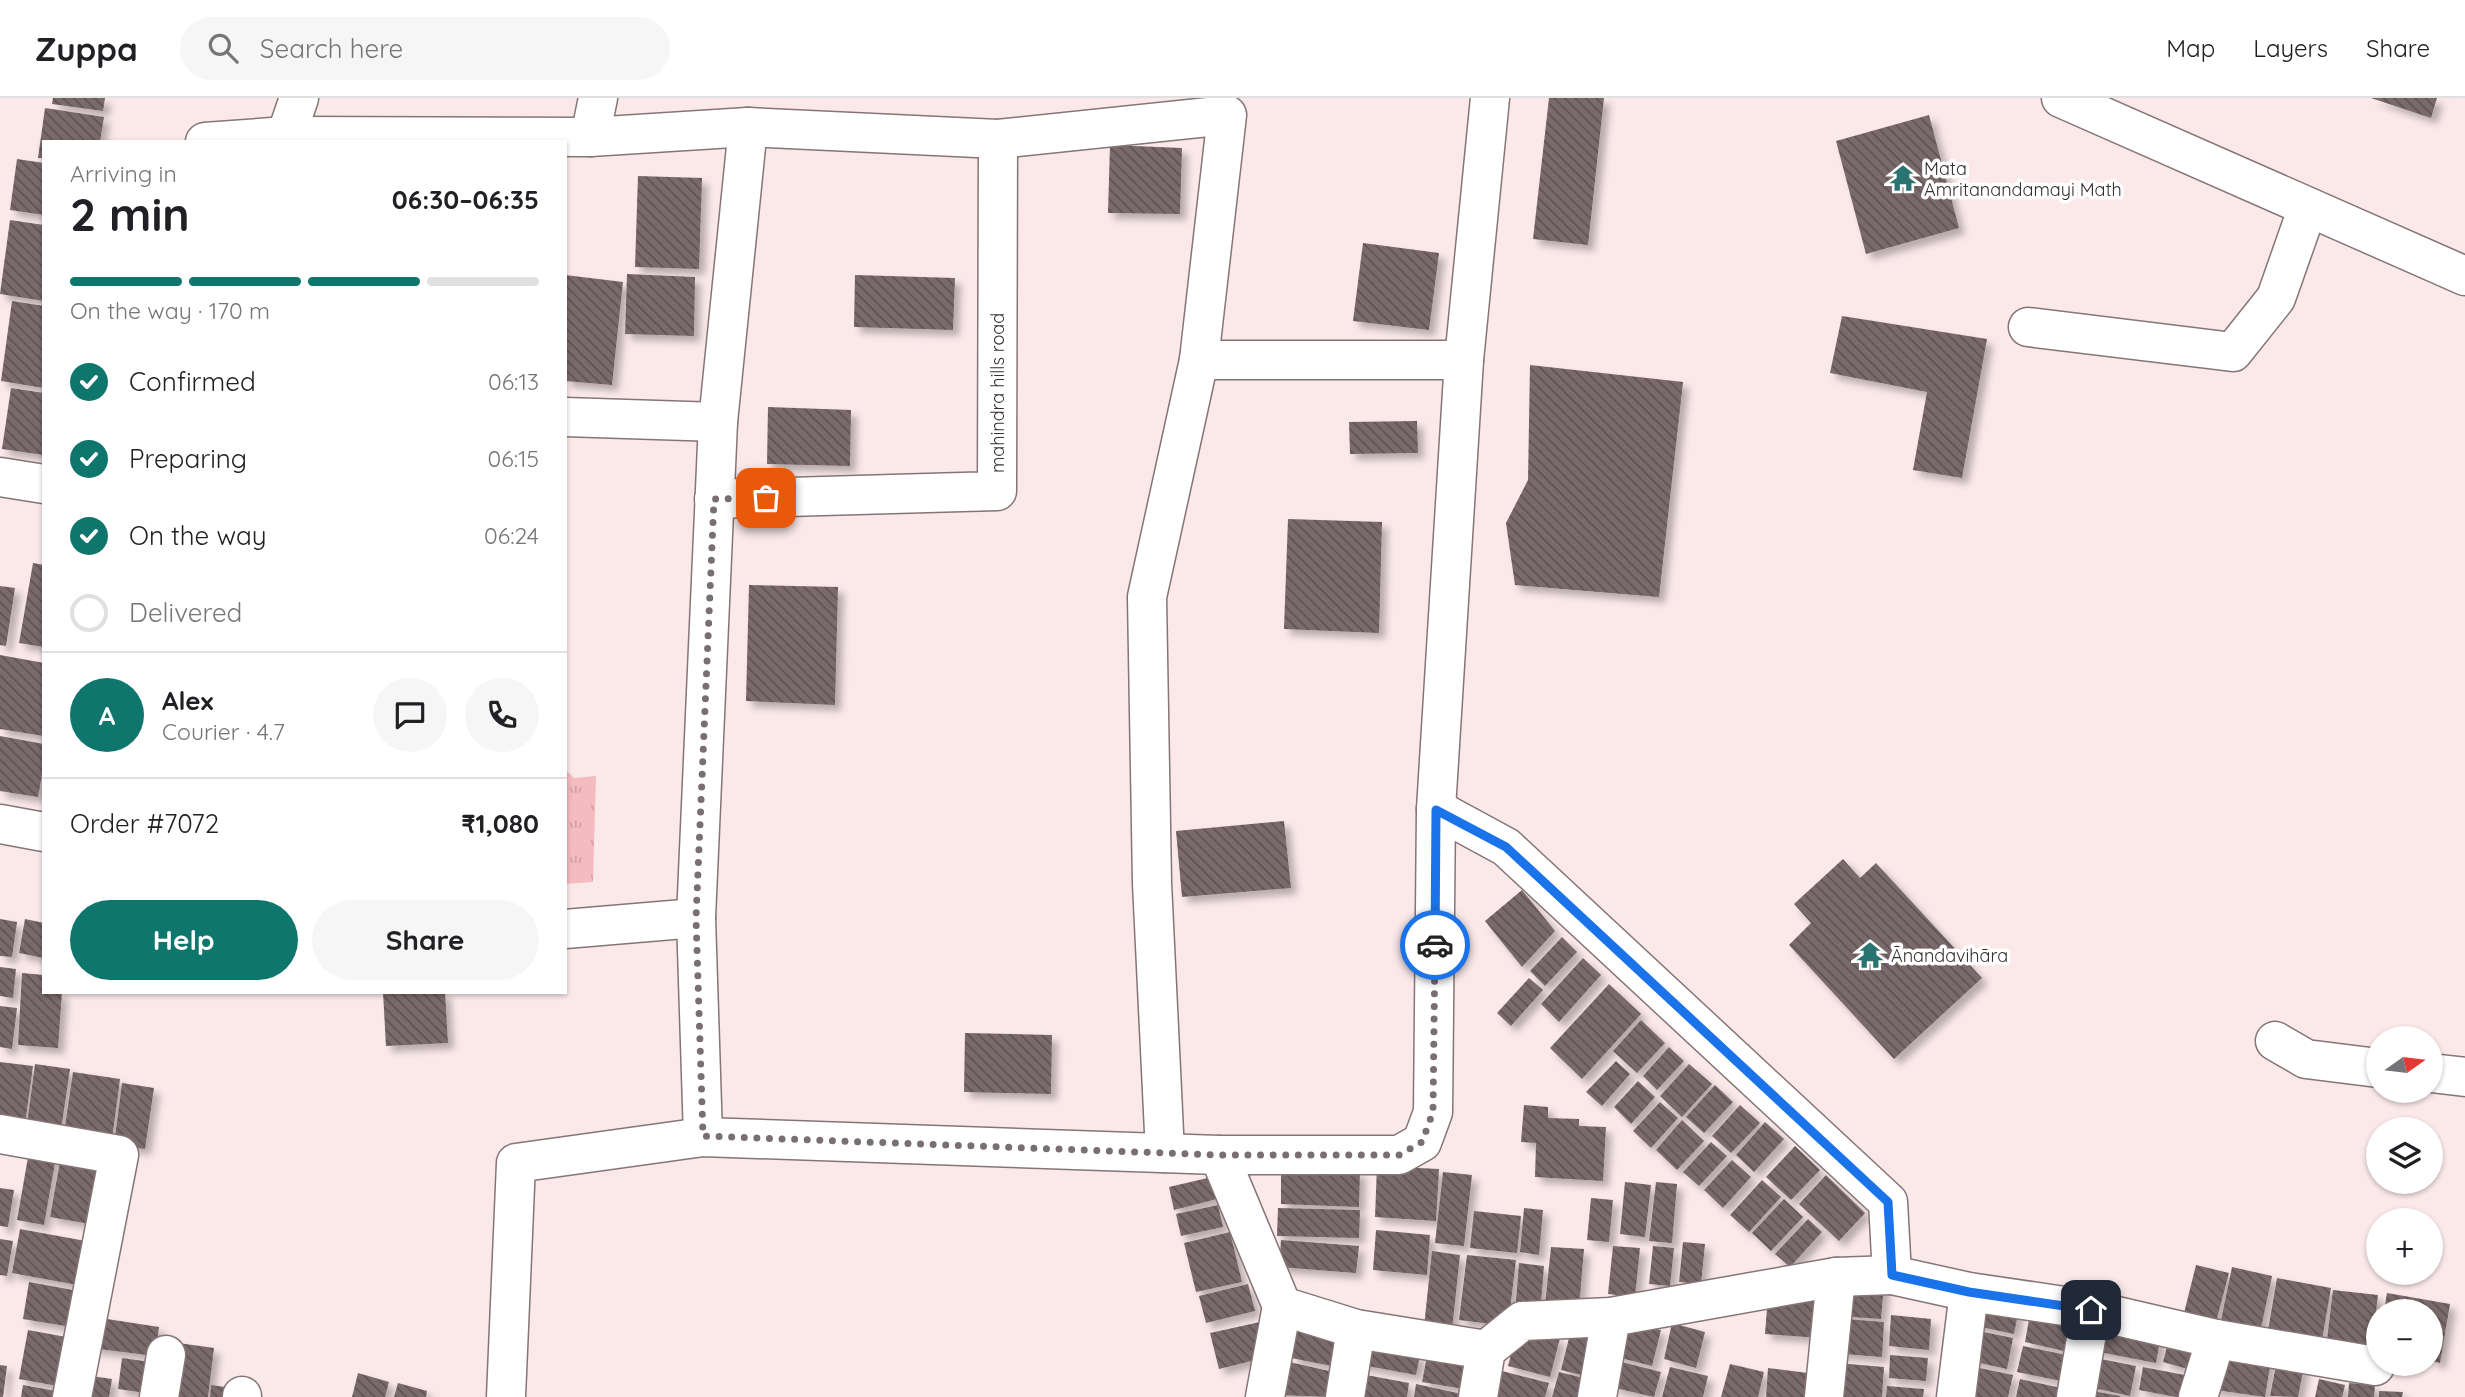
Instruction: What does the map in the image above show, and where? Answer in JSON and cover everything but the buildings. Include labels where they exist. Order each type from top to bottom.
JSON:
[{"type":"street","points":[[282,139],[299,98]]},
{"type":"street","points":[[590,137],[598,98]]},
{"type":"street","points":[[506,1397],[516,1163],[703,1136],[1219,1155],[1399,1155],[1422,1142],[1433,1112],[1436,810],[1464,360],[1490,98]]},
{"type":"street","points":[[2061,98],[2465,276]]},
{"type":"street","points":[[256,140],[590,137],[748,127],[998,139],[1227,115],[1199,360],[1147,597],[1152,883],[1165,1153]]},
{"type":"street","points":[[703,1136],[696,918],[714,499],[718,422],[748,127]]},
{"type":"street","name":"mahindra hills road","points":[[714,499],[997,491],[998,139]]},
{"type":"street","points":[[2028,327],[2233,352],[2276,298],[2308,207]]},
{"type":"street","points":[[1199,360],[1464,360]]},
{"type":"street","points":[[567,417],[718,422]]},
{"type":"street","points":[[0,477],[42,484]]},
{"type":"street","points":[[1436,810],[1506,847],[1888,1202],[1892,1275]]},
{"type":"street","points":[[0,824],[42,832]]},
{"type":"street","points":[[567,929],[696,918]]},
{"type":"street","points":[[2274,1041],[2306,1059],[2366,1066]]},
{"type":"street","points":[[2443,1074],[2465,1077]]},
{"type":"street","points":[[0,1134],[119,1155],[72,1397]]},
{"type":"street","points":[[1219,1155],[1282,1306],[1265,1397]]},
{"type":"street","points":[[1478,1397],[1486,1350],[1522,1321],[1611,1317],[1836,1277],[1892,1275],[1969,1292],[2091,1310],[2216,1339],[2366,1364]]},
{"type":"street","points":[[1825,1397],[1836,1277]]},
{"type":"street","points":[[1956,1397],[1969,1292]]},
{"type":"street","points":[[1282,1306],[1356,1329],[1486,1350]]},
{"type":"street","points":[[2076,1397],[2091,1310]]},
{"type":"street","points":[[1597,1397],[1611,1317]]},
{"type":"street","points":[[1345,1397],[1356,1329]]},
{"type":"street","points":[[2198,1397],[2216,1339]]},
{"type":"street","points":[[159,1397],[166,1355]]},
{"type":"green space","points":[[567,771],[574,778],[596,776],[593,882],[567,884]]},
{"type":"way so far","points":[[766,498],[714,499],[696,918],[703,1136],[1219,1155],[1399,1155],[1422,1142],[1433,1112],[1435,945]]},
{"type":"place","name":"Mata Amritanandamayi Math","points":[[1903,178]]},
{"type":"place","name":"Ānandavihāra","points":[[1870,955]]},
{"type":"route","points":[[1435,945],[1436,810],[1506,847],[1888,1202],[1892,1275],[1969,1292],[2091,1310]]}]
